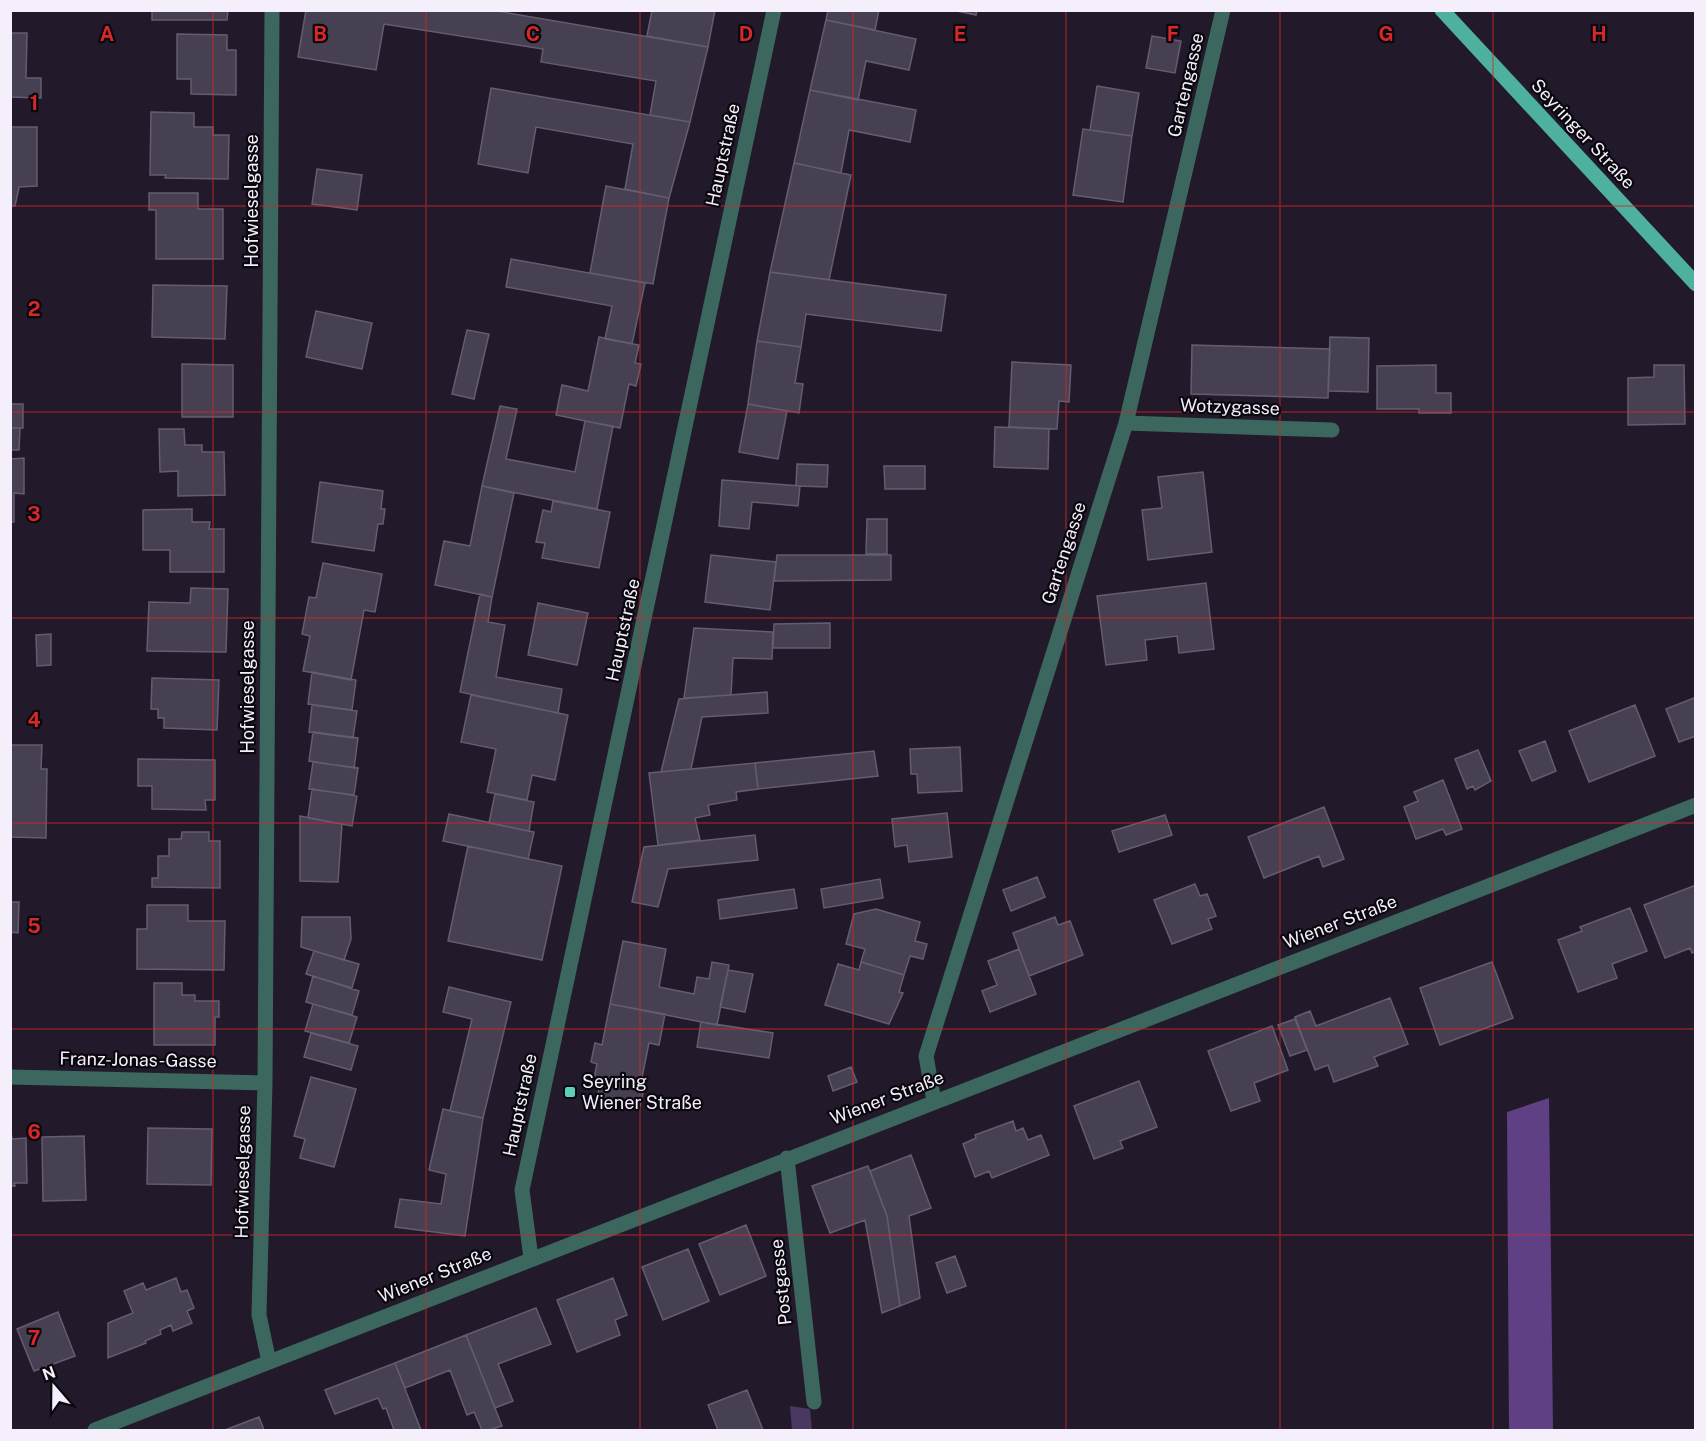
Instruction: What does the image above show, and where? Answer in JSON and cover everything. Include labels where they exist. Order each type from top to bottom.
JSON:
[{"type":"main road","name":"Seyringer Straße","points":[[1442,10],[1695,284]]},
{"type":"street","name":"Hofwieselgasse","points":[[269,1362],[259,1315],[265,1083],[272,10]]},
{"type":"street","name":"Hauptstraße","points":[[531,1258],[522,1190],[774,10]]},
{"type":"street","name":"Gartengasse","points":[[934,1101],[926,1056],[1126,423],[1223,10]]},
{"type":"street","name":"Wotzygasse","points":[[1126,423],[1332,430]]},
{"type":"street","name":"Wiener Straße","points":[[94,1431],[531,1258],[1695,805]]},
{"type":"street","name":"Franz-Jonas-Gasse","points":[[10,1077],[265,1083]]},
{"type":"street","name":"Postgasse","points":[[787,1158],[814,1402]]},
{"type":"shaded area","points":[[1549,1098],[1553,1430],[1509,1430],[1507,1112]]},
{"type":"shaded area","points":[[790,1406],[810,1409],[812,1430],[792,1430]]},
{"type":"building","points":[[152,10],[228,10],[227,20],[152,20]]},
{"type":"building","points":[[306,10],[491,10],[708,47],[690,122],[650,115],[656,81],[541,62],[543,49],[384,24],[376,70],[298,57]]},
{"type":"building","points":[[652,10],[715,10],[708,47],[647,36]]},
{"type":"building","points":[[828,10],[879,10],[875,30],[826,20]]},
{"type":"building","points":[[952,10],[977,10],[976,15]]},
{"type":"building","points":[[826,20],[916,39],[909,70],[866,61],[858,100],[810,90]]},
{"type":"building","points":[[10,33],[27,33],[26,78],[41,78],[41,98],[10,97]]},
{"type":"building","points":[[177,34],[227,35],[227,50],[236,50],[236,95],[191,94],[191,79],[177,79]]},
{"type":"building","points":[[1152,36],[1181,41],[1175,73],[1146,68]]},
{"type":"building","points":[[1097,86],[1139,93],[1132,136],[1090,130]]},
{"type":"building","points":[[491,88],[690,122],[669,198],[625,189],[633,144],[536,127],[528,173],[478,164]]},
{"type":"building","points":[[810,90],[916,110],[910,142],[849,130],[841,173],[794,163]]},
{"type":"building","points":[[151,112],[194,113],[194,127],[213,127],[213,135],[229,135],[228,179],[165,178],[166,175],[150,175]]},
{"type":"building","points":[[10,127],[37,127],[37,186],[19,187],[15,206],[10,206]]},
{"type":"building","points":[[1083,129],[1132,136],[1123,202],[1073,195]]},
{"type":"building","points":[[794,163],[851,175],[829,280],[770,272]]},
{"type":"building","points":[[317,169],[362,175],[357,210],[312,204]]},
{"type":"building","points":[[606,186],[669,198],[653,284],[590,273]]},
{"type":"building","points":[[149,193],[198,193],[198,209],[223,209],[223,259],[156,259],[156,210],[149,210]]},
{"type":"building","points":[[511,259],[645,283],[632,344],[605,339],[612,306],[506,287]]},
{"type":"building","points":[[770,272],[946,295],[941,331],[806,314],[801,347],[757,341]]},
{"type":"building","points":[[153,285],[227,286],[225,339],[152,337]]},
{"type":"building","points":[[316,311],[372,323],[362,369],[306,357]]},
{"type":"building","points":[[467,330],[489,334],[474,399],[452,394]]},
{"type":"building","points":[[599,337],[639,345],[635,363],[641,364],[636,386],[629,384],[620,428],[556,415],[562,385],[588,391]]},
{"type":"building","points":[[1330,337],[1369,338],[1368,392],[1328,391]]},
{"type":"building","points":[[757,341],[801,347],[795,383],[803,384],[799,413],[748,404]]},
{"type":"building","points":[[1192,345],[1330,349],[1328,398],[1191,394]]},
{"type":"building","points":[[1012,362],[1071,365],[1069,402],[1059,401],[1057,429],[1009,427]]},
{"type":"building","points":[[182,364],[233,365],[233,417],[182,417]]},
{"type":"building","points":[[1436,365],[1436,393],[1451,393],[1451,413],[1419,413],[1419,409],[1377,409],[1377,366]]},
{"type":"building","points":[[1654,365],[1684,365],[1685,424],[1628,425],[1628,378],[1654,377]]},
{"type":"building","points":[[10,404],[23,404],[23,428],[10,428]]},
{"type":"building","points":[[748,404],[787,411],[778,459],[739,452]]},
{"type":"building","points":[[500,406],[517,409],[506,459],[575,472],[585,421],[613,426],[597,509],[482,486]]},
{"type":"building","points":[[995,427],[1049,429],[1048,469],[994,467]]},
{"type":"building","points":[[10,428],[20,428],[19,450],[10,450]]},
{"type":"building","points":[[159,429],[184,429],[185,445],[202,445],[202,452],[224,452],[225,495],[178,496],[178,471],[160,472]]},
{"type":"building","points":[[24,458],[24,494],[14,493],[14,522],[10,522],[10,459]]},
{"type":"building","points":[[797,464],[828,465],[827,487],[796,486]]},
{"type":"building","points":[[884,466],[925,466],[925,489],[885,489]]},
{"type":"building","points":[[1203,472],[1212,552],[1148,560],[1142,510],[1162,508],[1158,477]]},
{"type":"building","points":[[722,480],[800,486],[798,506],[752,502],[749,529],[719,526]]},
{"type":"building","points":[[320,482],[383,491],[381,509],[385,509],[383,524],[378,524],[374,551],[312,542]]},
{"type":"building","points":[[482,486],[514,493],[492,597],[435,585],[444,541],[470,546]]},
{"type":"building","points":[[553,501],[610,512],[599,568],[542,558],[545,543],[536,542],[543,510],[551,512]]},
{"type":"building","points":[[192,509],[192,522],[210,522],[209,529],[224,529],[224,572],[170,572],[170,550],[143,550],[143,510]]},
{"type":"building","points":[[867,519],[887,519],[887,554],[866,554]]},
{"type":"building","points":[[711,555],[776,562],[770,610],[705,602]]},
{"type":"building","points":[[777,555],[891,555],[891,580],[774,581]]},
{"type":"building","points":[[323,563],[382,574],[375,612],[364,610],[351,680],[303,671],[310,636],[302,634],[309,597],[316,598]]},
{"type":"building","points":[[1206,583],[1214,649],[1179,653],[1177,636],[1145,640],[1147,660],[1106,665],[1097,596]]},
{"type":"building","points":[[191,588],[228,589],[226,652],[147,651],[149,602],[190,603]]},
{"type":"building","points":[[480,594],[492,597],[488,622],[505,625],[496,677],[562,689],[558,713],[460,692]]},
{"type":"building","points":[[538,603],[588,613],[577,665],[528,655]]},
{"type":"building","points":[[830,623],[830,648],[773,648],[774,624]]},
{"type":"building","points":[[694,628],[773,632],[772,659],[733,658],[731,695],[684,698]]},
{"type":"building","points":[[51,634],[51,665],[37,666],[36,635]]},
{"type":"building","points":[[312,672],[356,680],[352,710],[308,704]]},
{"type":"building","points":[[152,678],[219,680],[217,730],[164,728],[164,718],[158,718],[158,709],[151,709]]},
{"type":"building","points":[[767,692],[768,713],[702,717],[691,769],[661,772],[679,699]]},
{"type":"building","points":[[471,695],[568,715],[555,780],[532,775],[527,800],[487,792],[496,749],[461,742]]},
{"type":"building","points":[[1696,697],[1696,736],[1679,742],[1666,709]]},
{"type":"building","points":[[312,705],[357,711],[353,738],[309,732]]},
{"type":"building","points":[[1635,705],[1655,756],[1589,782],[1569,731]]},
{"type":"building","points":[[313,732],[358,738],[354,768],[309,761]]},
{"type":"building","points":[[1545,741],[1556,771],[1532,781],[1519,751]]},
{"type":"building","points":[[10,745],[42,745],[41,769],[47,769],[46,838],[10,837]]},
{"type":"building","points":[[960,747],[962,791],[918,793],[917,774],[911,774],[910,749]]},
{"type":"building","points":[[1478,750],[1491,781],[1475,790],[1473,786],[1467,789],[1455,759]]},
{"type":"building","points":[[874,751],[878,776],[758,789],[755,763]]},
{"type":"building","points":[[138,759],[215,760],[215,800],[205,800],[206,810],[152,809],[152,786],[138,786]]},
{"type":"building","points":[[313,762],[358,768],[354,795],[309,789]]},
{"type":"building","points":[[755,763],[758,789],[736,792],[737,800],[708,805],[710,815],[695,818],[700,840],[658,845],[649,773]]},
{"type":"building","points":[[1443,780],[1462,829],[1446,835],[1443,829],[1416,839],[1404,807],[1418,801],[1414,792]]},
{"type":"building","points":[[312,789],[357,796],[352,826],[308,818]]},
{"type":"building","points":[[495,794],[534,802],[529,831],[489,823]]},
{"type":"building","points":[[1324,807],[1344,859],[1323,867],[1319,856],[1264,878],[1248,837]]},
{"type":"building","points":[[947,813],[952,857],[909,862],[907,845],[895,847],[892,819]]},
{"type":"building","points":[[449,814],[534,832],[528,859],[443,841]]},
{"type":"building","points":[[1165,815],[1172,835],[1119,852],[1112,831]]},
{"type":"building","points":[[300,816],[342,824],[338,882],[300,881]]},
{"type":"building","points":[[182,832],[209,832],[209,841],[220,841],[220,888],[152,887],[152,878],[158,878],[158,856],[169,856],[169,839],[181,839]]},
{"type":"building","points":[[755,835],[758,860],[668,869],[658,907],[632,902],[644,847]]},
{"type":"building","points":[[468,846],[562,866],[542,960],[448,941]]},
{"type":"building","points":[[1037,877],[1045,897],[1011,911],[1003,890]]},
{"type":"building","points":[[880,879],[883,898],[824,908],[821,889]]},
{"type":"building","points":[[1195,884],[1200,896],[1207,894],[1216,916],[1208,919],[1212,929],[1172,944],[1154,900]]},
{"type":"building","points":[[1696,885],[1696,951],[1692,953],[1690,948],[1665,958],[1644,905]]},
{"type":"building","points":[[794,889],[797,908],[720,919],[718,900]]},
{"type":"building","points":[[10,902],[19,902],[18,933],[10,932]]},
{"type":"building","points":[[147,905],[188,905],[188,921],[225,921],[224,970],[137,969],[137,929],[147,929]]},
{"type":"building","points":[[1630,908],[1647,951],[1612,964],[1617,978],[1578,992],[1558,940],[1582,931],[1580,927]]},
{"type":"building","points":[[876,909],[920,922],[915,941],[927,944],[923,959],[910,956],[904,975],[861,962],[865,949],[846,944],[854,914]]},
{"type":"building","points":[[302,917],[350,917],[351,939],[344,960],[301,947]]},
{"type":"building","points":[[1055,917],[1058,925],[1070,921],[1083,955],[1029,976],[1013,933]]},
{"type":"building","points":[[623,941],[666,949],[659,987],[694,994],[697,977],[709,979],[712,962],[729,965],[717,1025],[610,1004]]},
{"type":"building","points":[[1019,949],[1036,994],[990,1012],[982,991],[997,985],[988,961]]},
{"type":"building","points":[[314,951],[359,964],[352,988],[306,974]]},
{"type":"building","points":[[861,962],[904,975],[899,992],[903,993],[889,1024],[825,1005],[838,964],[859,970]]},
{"type":"building","points":[[1492,962],[1513,1018],[1440,1045],[1420,988]]},
{"type":"building","points":[[728,970],[753,974],[745,1012],[720,1007]]},
{"type":"building","points":[[313,976],[359,991],[352,1015],[306,1002]]},
{"type":"building","points":[[154,983],[182,983],[182,995],[195,995],[195,1001],[219,1001],[219,1017],[215,1017],[215,1045],[154,1045]]},
{"type":"building","points":[[449,987],[511,1002],[483,1118],[450,1111],[472,1019],[443,1012]]},
{"type":"building","points":[[1390,998],[1408,1044],[1374,1057],[1378,1066],[1334,1082],[1328,1065],[1315,1070],[1295,1017],[1310,1011],[1316,1026]]},
{"type":"building","points":[[313,1004],[357,1017],[349,1043],[305,1031]]},
{"type":"building","points":[[610,1004],[665,1014],[659,1045],[649,1043],[639,1092],[643,1093],[639,1110],[596,1101],[600,1085],[593,1083],[597,1064],[591,1062],[595,1043],[602,1045]]},
{"type":"building","points":[[1295,1019],[1307,1050],[1290,1056],[1278,1025]]},
{"type":"building","points":[[701,1022],[773,1033],[769,1058],[697,1047]]},
{"type":"building","points":[[1272,1026],[1288,1070],[1254,1083],[1260,1101],[1231,1111],[1208,1051]]},
{"type":"building","points":[[311,1033],[358,1046],[351,1070],[304,1057]]},
{"type":"building","points":[[851,1067],[857,1082],[833,1091],[828,1076]]},
{"type":"building","points":[[311,1077],[356,1089],[334,1167],[300,1158],[305,1139],[294,1136]]},
{"type":"building","points":[[1139,1081],[1157,1127],[1120,1141],[1123,1148],[1094,1159],[1074,1106]]},
{"type":"building","points":[[443,1109],[483,1118],[465,1236],[395,1227],[400,1199],[441,1204],[446,1174],[429,1170]]},
{"type":"building","points":[[1013,1121],[1016,1131],[1023,1128],[1028,1140],[1041,1135],[1049,1155],[992,1178],[989,1171],[975,1177],[963,1144],[976,1138],[975,1135]]},
{"type":"building","points":[[10,1125],[12,1139],[26,1138],[27,1183],[14,1183],[15,1186],[10,1186]]},
{"type":"building","points":[[148,1128],[212,1129],[211,1185],[147,1184]]},
{"type":"building","points":[[84,1136],[86,1200],[43,1201],[42,1137]]},
{"type":"building","points":[[911,1155],[931,1208],[909,1216],[920,1298],[900,1306],[887,1216],[870,1171]]},
{"type":"building","points":[[868,1166],[887,1216],[900,1306],[882,1313],[865,1220],[830,1233],[812,1186]]},
{"type":"building","points":[[746,1225],[766,1276],[720,1295],[699,1244]]},
{"type":"building","points":[[688,1249],[709,1301],[663,1320],[642,1267]]},
{"type":"building","points":[[955,1256],[966,1286],[947,1293],[936,1263]]},
{"type":"building","points":[[176,1278],[181,1292],[187,1290],[194,1308],[187,1311],[192,1323],[173,1331],[171,1325],[160,1330],[161,1334],[145,1341],[146,1343],[108,1358],[108,1323],[133,1313],[124,1291],[143,1283],[146,1290]]},
{"type":"building","points":[[613,1278],[627,1315],[615,1320],[620,1335],[577,1352],[557,1300]]},
{"type":"building","points":[[536,1308],[551,1344],[498,1364],[513,1401],[495,1408],[466,1335]]},
{"type":"building","points":[[58,1312],[75,1356],[34,1371],[17,1329]]},
{"type":"building","points":[[466,1335],[502,1426],[482,1430],[474,1412],[467,1415],[450,1370],[405,1388],[395,1363]]},
{"type":"building","points":[[395,1363],[421,1430],[394,1430],[386,1408],[383,1409],[378,1398],[335,1414],[325,1390]]},
{"type":"building","points":[[747,1390],[763,1430],[718,1430],[708,1405]]},
{"type":"building","points":[[259,1417],[264,1430],[225,1430]]},
{"type":"place","name":"Seyring Wiener Straße","points":[[570,1092]]}]
